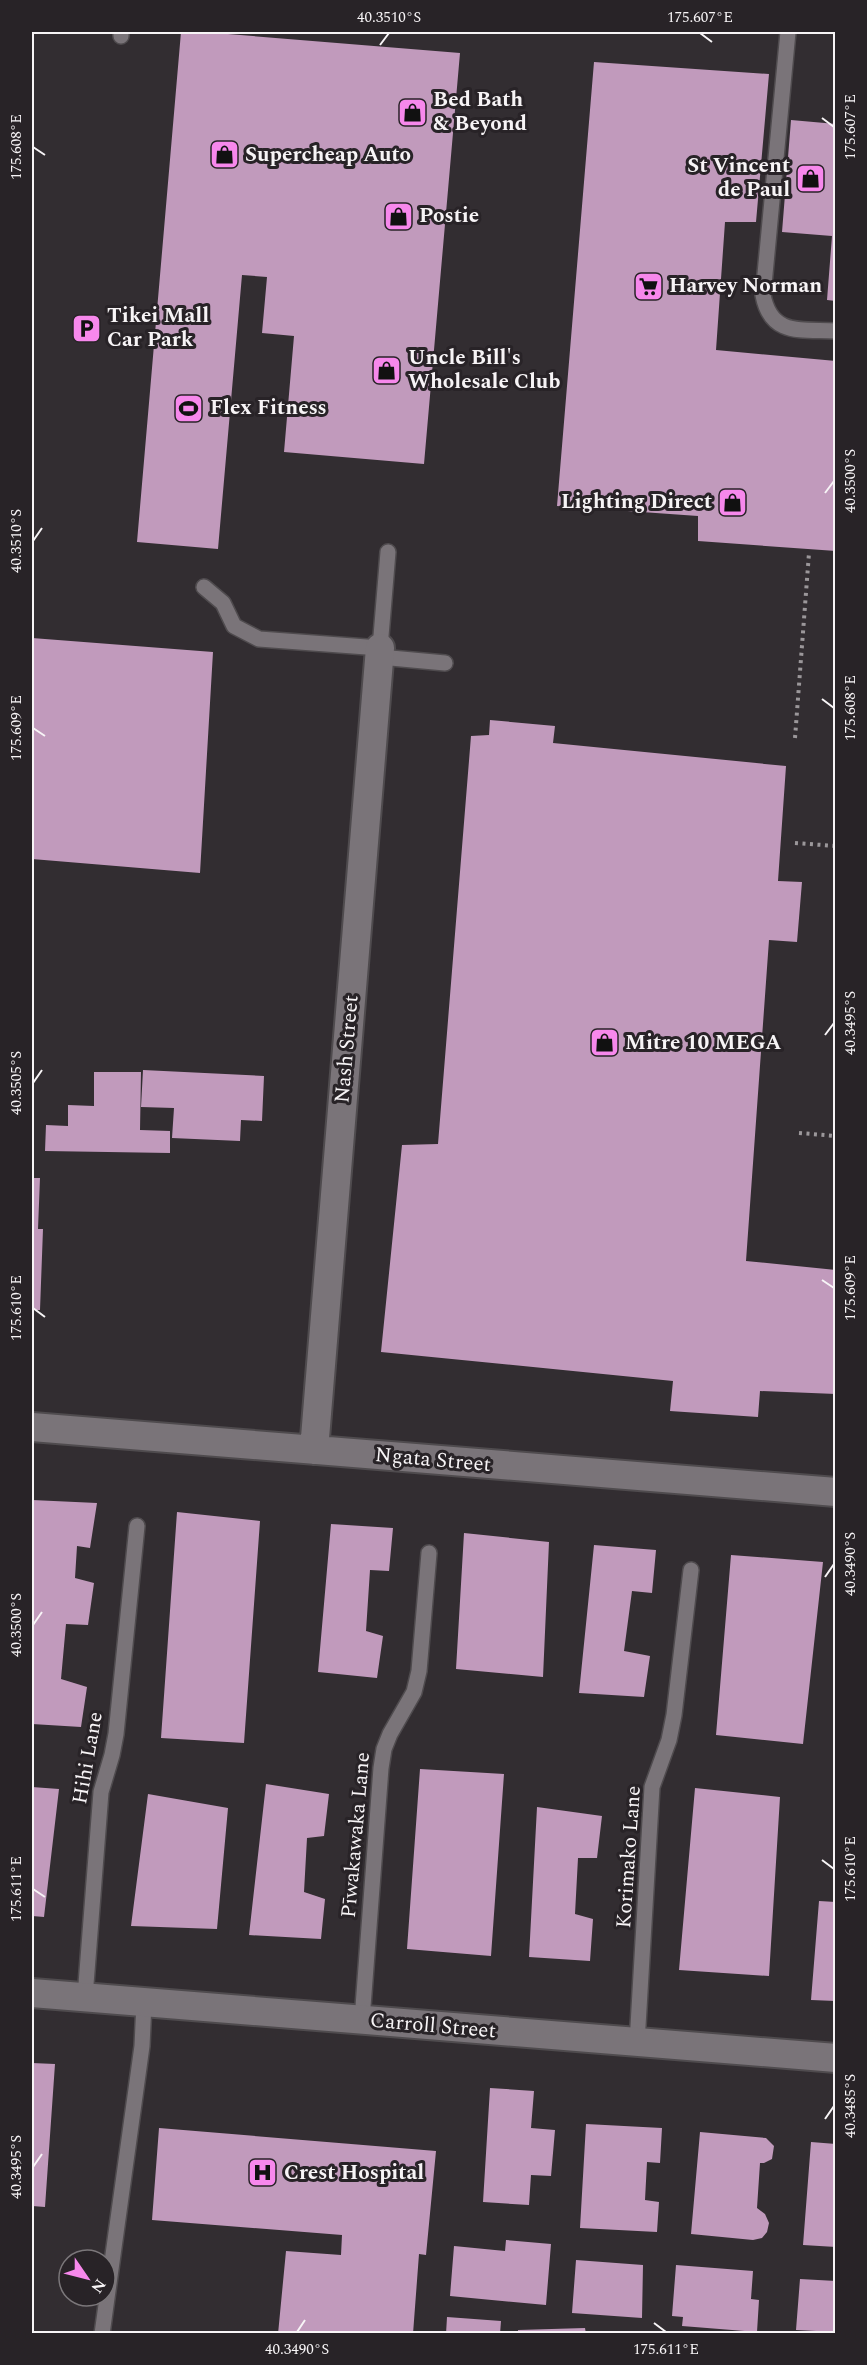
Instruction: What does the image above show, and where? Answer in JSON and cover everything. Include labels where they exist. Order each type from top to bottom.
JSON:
[{"type":"street","name":"Nash Street","points":[[314,1450],[380,653]]},
{"type":"street","name":"Ngata Street","points":[[32,1427],[836,1492]]},
{"type":"street","name":"Carroll Street","points":[[32,1993],[836,2058]]},
{"type":"lane","points":[[788,32],[763,295],[766,309],[774,321],[784,327],[836,331]]},
{"type":"lane","points":[[380,653],[388,552]]},
{"type":"lane","points":[[204,587],[223,603],[234,626],[258,639],[446,663]]},
{"type":"lane","name":"Hihi Lane","points":[[85,1997],[101,1792],[116,1734],[137,1526]]},
{"type":"lane","name":"Pīwakawaka Lane","points":[[362,2020],[381,1768],[384,1749],[414,1692],[419,1671],[429,1553]]},
{"type":"lane","name":"Korimako Lane","points":[[637,2043],[652,1787],[669,1740],[674,1715],[691,1570]]},
{"type":"lane","points":[[102,2334],[142,2046],[144,2003]]},
{"type":"path","points":[[795,738],[809,553]]},
{"type":"path","points":[[795,843],[836,846]]},
{"type":"path","points":[[799,1133],[836,1136]]},
{"type":"building","points":[[181,32],[460,53],[424,464],[284,452],[294,336],[262,333],[267,277],[242,275],[218,549],[137,542]]},
{"type":"building","name":"Harvey Norman","points":[[594,62],[769,74],[756,222],[725,222],[716,350],[836,361],[836,551],[698,541],[698,516],[557,506]]},
{"type":"building","name":"St Vincent de Paul","points":[[791,120],[836,124],[836,301],[827,300],[832,236],[782,232]]},
{"type":"building","points":[[32,638],[213,652],[200,873],[32,859]]},
{"type":"building","name":"Mitre 10 MEGA","points":[[490,720],[555,726],[553,743],[786,766],[778,881],[802,882],[797,942],[769,940],[746,1261],[836,1270],[836,1394],[760,1391],[758,1417],[670,1411],[673,1381],[381,1352],[402,1145],[438,1144],[471,736],[489,735]]},
{"type":"building","points":[[143,1070],[264,1076],[262,1121],[241,1120],[240,1141],[172,1138],[174,1108],[141,1107]]},
{"type":"building","points":[[94,1072],[141,1072],[140,1130],[170,1131],[170,1153],[45,1151],[46,1125],[68,1126],[68,1105],[94,1106]]},
{"type":"building","points":[[32,1178],[40,1178],[38,1229],[43,1229],[40,1310],[32,1310]]},
{"type":"building","points":[[32,1500],[97,1503],[90,1548],[77,1546],[75,1578],[94,1583],[88,1625],[66,1624],[61,1679],[87,1687],[81,1727],[32,1724]]},
{"type":"building","points":[[177,1512],[260,1521],[244,1743],[161,1738]]},
{"type":"building","points":[[331,1524],[393,1528],[389,1571],[370,1570],[366,1631],[383,1636],[377,1678],[318,1672]]},
{"type":"building","points":[[464,1533],[549,1542],[543,1677],[456,1669]]},
{"type":"building","points":[[594,1545],[656,1550],[652,1593],[632,1591],[624,1651],[650,1656],[644,1697],[579,1693]]},
{"type":"building","points":[[731,1555],[823,1562],[803,1744],[716,1735]]},
{"type":"building","points":[[420,1769],[504,1774],[491,1956],[407,1949]]},
{"type":"building","points":[[266,1784],[329,1794],[324,1836],[307,1838],[304,1892],[325,1899],[321,1939],[249,1935]]},
{"type":"building","points":[[32,1787],[59,1789],[44,1917],[32,1916]]},
{"type":"building","points":[[695,1788],[780,1797],[769,1976],[679,1970]]},
{"type":"building","points":[[148,1794],[228,1808],[217,1929],[131,1926]]},
{"type":"building","points":[[537,1807],[602,1816],[597,1858],[578,1858],[575,1914],[593,1919],[590,1961],[529,1957]]},
{"type":"building","points":[[819,1901],[836,1902],[836,2001],[811,2000]]},
{"type":"building","points":[[32,2063],[55,2064],[45,2207],[32,2206]]},
{"type":"building","points":[[490,2088],[534,2091],[531,2128],[555,2130],[551,2176],[531,2175],[529,2205],[483,2202]]},
{"type":"building","points":[[586,2124],[662,2128],[660,2163],[647,2162],[645,2200],[659,2202],[657,2232],[580,2228]]},
{"type":"building","points":[[159,2128],[436,2151],[426,2255],[419,2254],[413,2334],[278,2334],[286,2251],[341,2255],[342,2235],[152,2220]]},
{"type":"building","points":[[700,2132],[766,2138],[774,2146],[772,2159],[760,2163],[757,2208],[765,2214],[769,2223],[767,2232],[762,2238],[753,2240],[691,2234]]},
{"type":"building","points":[[811,2142],[836,2144],[836,2247],[803,2245]]},
{"type":"building","points":[[506,2240],[551,2244],[546,2305],[450,2296],[454,2246],[505,2251]]},
{"type":"building","points":[[576,2260],[643,2265],[642,2318],[572,2313]]},
{"type":"building","points":[[676,2265],[753,2271],[751,2299],[759,2300],[757,2332],[682,2326],[683,2317],[672,2316]]},
{"type":"building","points":[[800,2279],[836,2281],[836,2332],[796,2330]]},
{"type":"building","points":[[447,2317],[501,2321],[500,2334],[446,2334]]},
{"type":"building","points":[[585,2328],[586,2334],[518,2334],[518,2330]]},
{"type":"place","name":"Bed Bath & Beyond","points":[[412,112]]},
{"type":"place","name":"Supercheap Auto","points":[[224,155]]},
{"type":"place","name":"St Vincent de Paul","points":[[811,178]]},
{"type":"place","name":"Postie","points":[[398,216]]},
{"type":"place","name":"Harvey Norman","points":[[648,286]]},
{"type":"place","name":"Tikei Mall Car Park","points":[[86,328]]},
{"type":"place","name":"Uncle Bill's Wholesale Club","points":[[387,370]]},
{"type":"place","name":"Flex Fitness","points":[[189,408]]},
{"type":"place","name":"Lighting Direct","points":[[733,502]]},
{"type":"place","name":"Mitre 10 MEGA","points":[[604,1043]]},
{"type":"place","name":"Crest Hospital","points":[[263,2173]]}]
